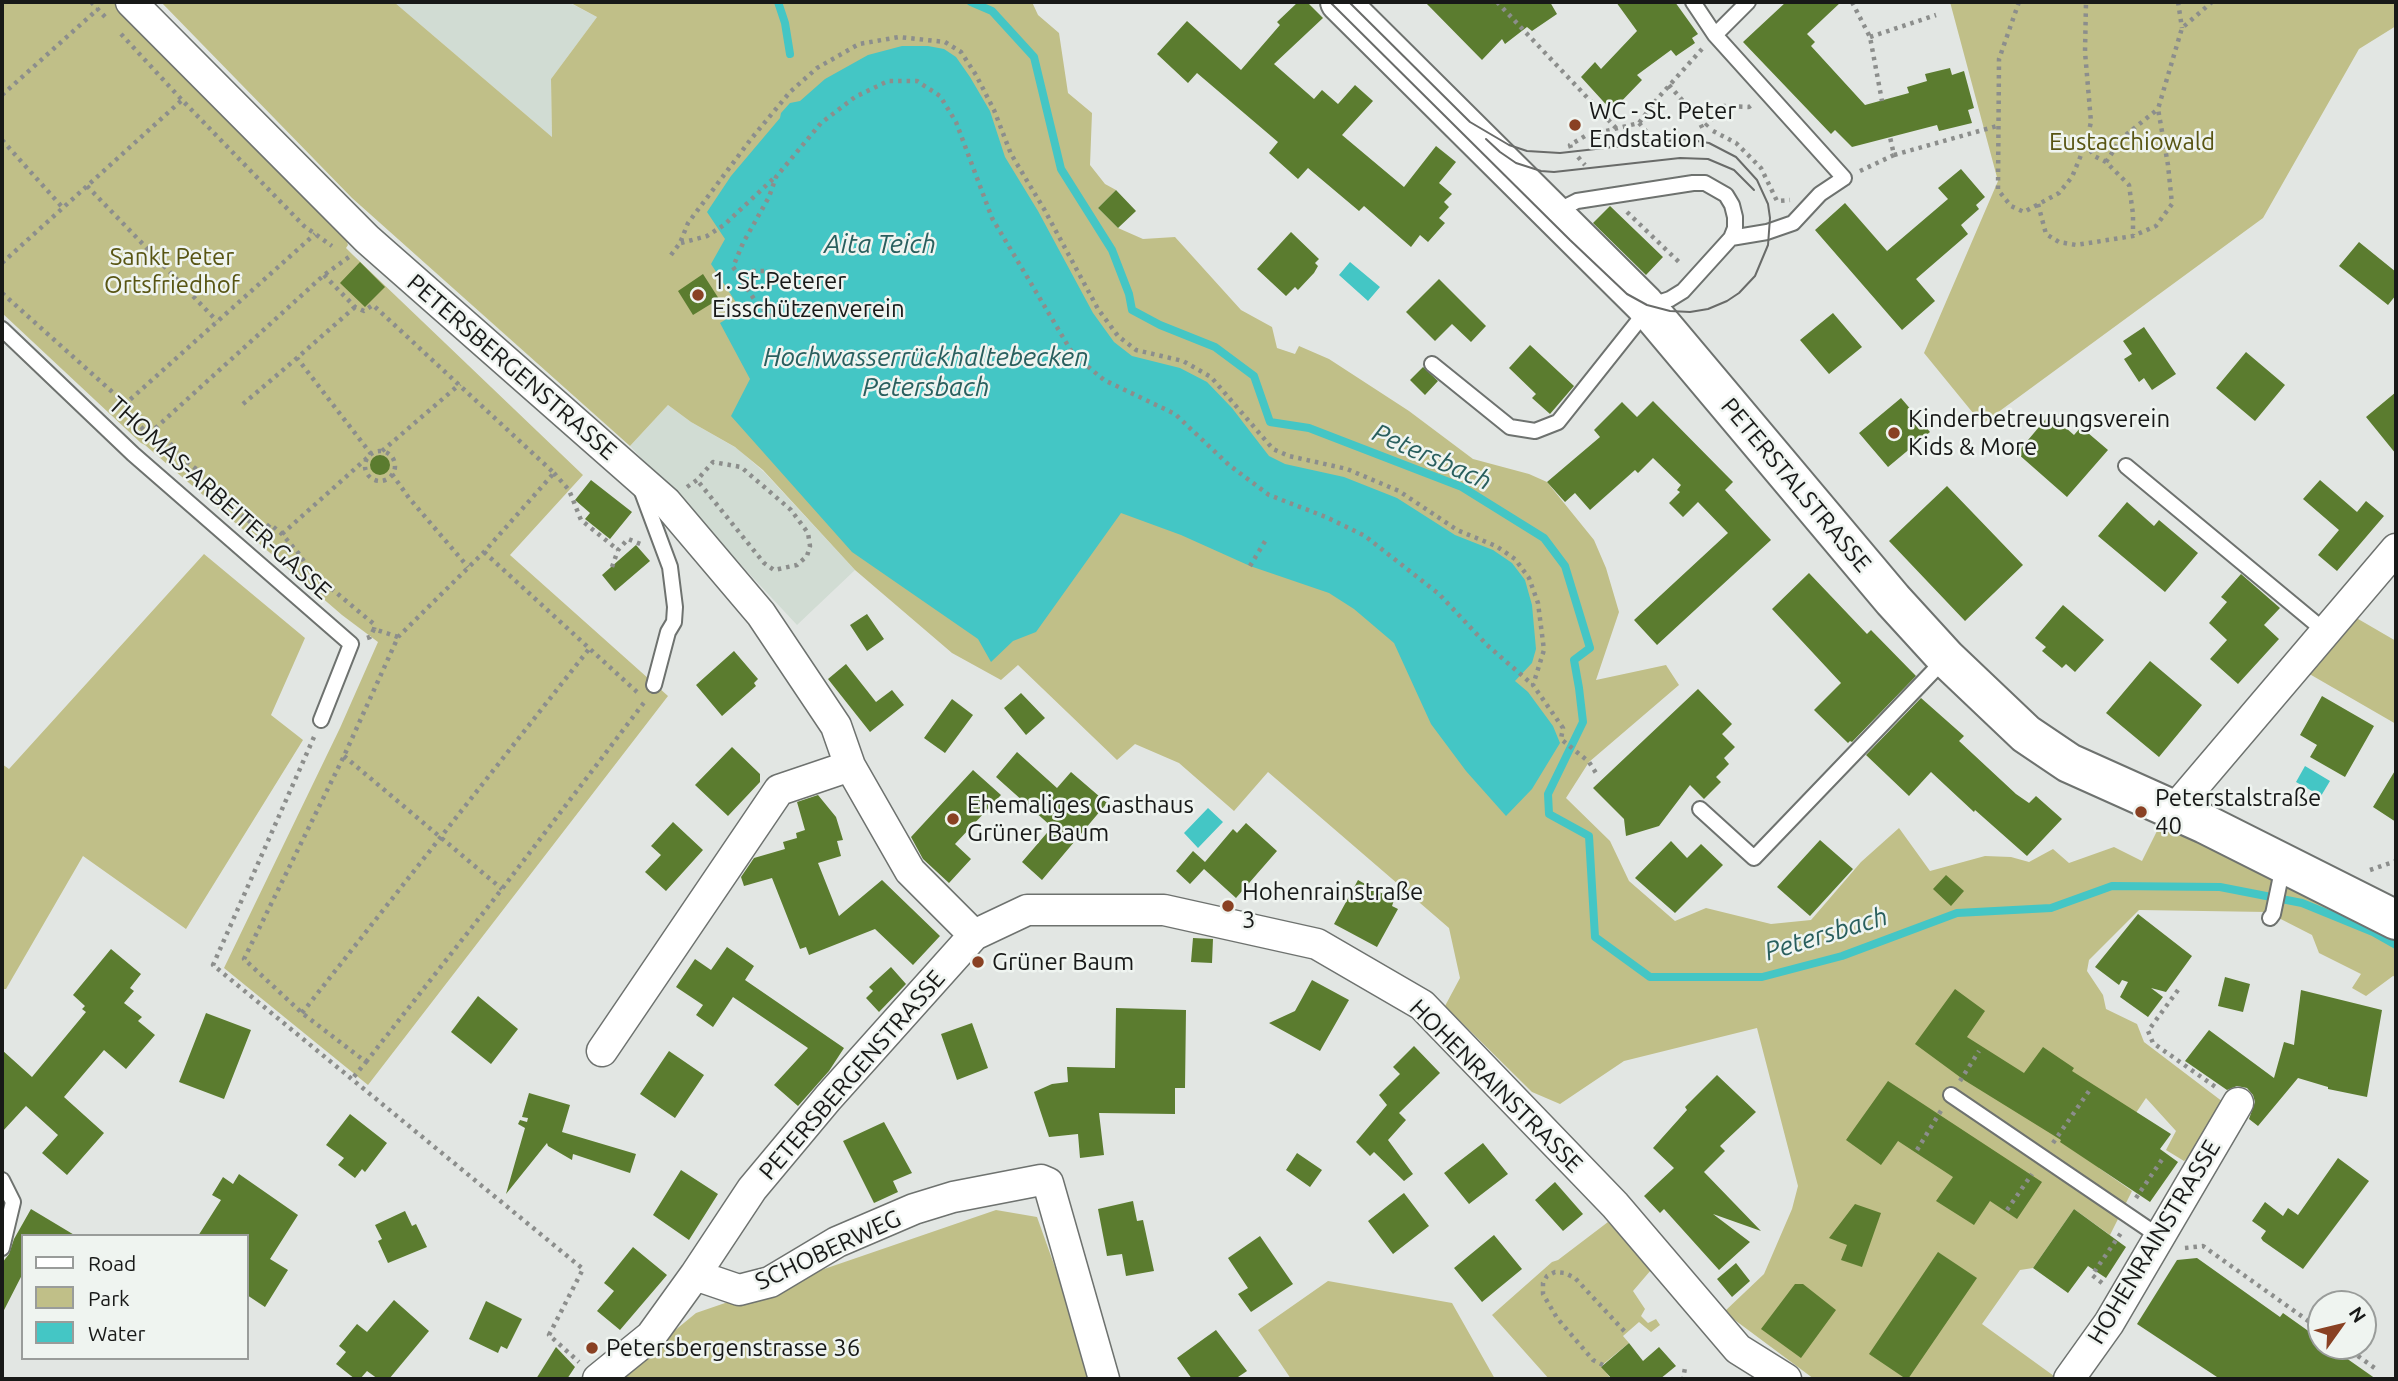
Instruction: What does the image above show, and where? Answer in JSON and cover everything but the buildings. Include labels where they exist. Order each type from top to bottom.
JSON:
[{"type":"street","name":"PETERSBERGENSTRASSE","points":[[131,2],[367,239],[666,502],[761,614],[836,726],[850,766],[910,871],[974,934],[828,1098],[752,1189],[651,1336],[588,1370]]},
{"type":"street","name":"PETERSTALSTRASSE","points":[[1340,2],[1636,297],[1892,600],[1946,658],[2026,734],[2069,763],[2174,810],[2282,872],[2396,920]]},
{"type":"street","points":[[2174,810],[2396,549]]},
{"type":"street","points":[[602,1051],[779,790],[850,766]]},
{"type":"street","name":"HOHENRAINSTRASSE","points":[[974,934],[1027,910],[1164,910],[1317,944],[1422,1005],[1615,1205],[1738,1349],[1786,1379]]},
{"type":"street","name":"HOHENRAINSTRASSE","points":[[2069,1379],[2109,1323],[2238,1103]]},
{"type":"street","name":"SCHOBERWEG","points":[[695,1275],[739,1290],[770,1282],[837,1242],[914,1209],[953,1197],[1041,1180],[1048,1183],[1104,1379]]},
{"type":"lane","points":[[1693,2],[1715,35],[1844,178],[1819,194],[1793,223],[1767,232],[1731,238]]},
{"type":"lane","points":[[1715,35],[1748,2]]},
{"type":"lane","points":[[1432,364],[1510,427],[1535,431],[1558,422],[1636,297],[1658,303],[1683,291],[1731,238],[1735,217],[1726,195],[1705,183],[1644,189],[1577,201],[1554,213]]},
{"type":"lane","name":"THOMAS-ARBEITER-GASSE","points":[[2,329],[133,454],[351,644]]},
{"type":"lane","points":[[2126,466],[2326,632]]},
{"type":"lane","points":[[636,476],[670,567],[674,589],[674,622],[668,632],[654,685]]},
{"type":"lane","points":[[321,720],[351,644]]},
{"type":"lane","points":[[1700,809],[1754,858],[1946,658]]},
{"type":"lane","points":[[2270,918],[2282,872]]},
{"type":"lane","points":[[1951,1095],[2160,1237]]},
{"type":"lane","points":[[2,1180],[13,1202],[2,1248]]},
{"type":"path","points":[[91,2],[304,226],[345,259],[324,275],[141,443]]},
{"type":"path","points":[[1497,2],[1616,128]]},
{"type":"path","points":[[1852,2],[1870,37],[1882,100]]},
{"type":"path","points":[[2019,2],[1999,59],[1998,190],[2011,206],[2024,212],[2059,194],[2072,177],[2085,144],[2091,122],[2085,52],[2085,2]]},
{"type":"path","points":[[2038,204],[2046,234],[2059,242],[2076,245],[2133,236],[2156,226],[2172,204],[2158,109],[2182,28],[2178,2]]},
{"type":"path","points":[[2182,28],[2211,2]]},
{"type":"path","points":[[2,95],[98,9]]},
{"type":"path","points":[[1870,37],[1936,15]]},
{"type":"path","points":[[1571,148],[1570,145],[1585,136],[1639,123],[1715,35]]},
{"type":"path","points":[[671,255],[680,243],[688,223],[751,139],[790,92],[817,68],[859,44],[899,37],[945,42],[961,52],[976,75],[994,110],[1011,154],[1098,309],[1118,336],[1136,350],[1183,361],[1211,377],[1273,449],[1289,456],[1348,469],[1399,491],[1457,530],[1496,546],[1515,559],[1530,578],[1538,603],[1544,650],[1533,685]]},
{"type":"path","points":[[680,243],[707,236],[724,225],[776,177],[821,123],[855,97],[888,81],[916,81],[940,96],[956,122],[992,218],[1073,354],[1104,380],[1175,414],[1229,465],[1269,495],[1326,517],[1365,536],[1439,594],[1487,645],[1533,685],[1563,728],[1561,739],[1589,762],[1596,773]]},
{"type":"path","points":[[1670,85],[1696,116],[1703,129],[1724,106],[1749,107],[1766,92]]},
{"type":"path","points":[[2,263],[182,100]]},
{"type":"path","points":[[2106,162],[2122,138],[2158,109]]},
{"type":"path","points":[[1639,123],[1646,131]]},
{"type":"path","points":[[1844,178],[1894,155],[1997,126]]},
{"type":"path","points":[[1713,131],[1736,143],[1761,168],[1777,201],[1811,203]]},
{"type":"path","points":[[1890,137],[1894,155]]},
{"type":"path","points":[[2,140],[63,208]]},
{"type":"path","points":[[2085,144],[2094,156],[2106,162],[2129,185],[2133,236]]},
{"type":"path","points":[[1578,157],[1585,166]]},
{"type":"path","points":[[771,317],[755,302],[733,267],[776,177]]},
{"type":"path","points":[[87,186],[217,321]]},
{"type":"path","points":[[1623,208],[1681,264]]},
{"type":"path","points":[[124,405],[315,234]]},
{"type":"path","points":[[752,271],[765,271]]},
{"type":"path","points":[[324,275],[355,307],[364,311],[373,305],[554,474],[569,490],[581,520],[618,550],[612,567]]},
{"type":"path","points":[[2,293],[128,407],[137,417],[136,422],[149,435],[170,443],[180,457],[199,471],[240,514],[263,532],[270,524],[282,534],[309,570],[375,625],[370,637],[351,644]]},
{"type":"path","points":[[243,404],[355,307]]},
{"type":"path","points":[[297,358],[369,456]]},
{"type":"path","points":[[282,534],[369,456],[382,451],[460,384]]},
{"type":"path","points":[[382,451],[394,460],[392,474],[409,498],[468,568]]},
{"type":"path","points":[[369,456],[365,468],[370,477],[379,481],[392,474]]},
{"type":"path","points":[[666,502],[697,480],[713,462],[741,467],[791,510],[808,533],[810,546],[807,556],[797,565],[774,570],[764,563],[697,480]]},
{"type":"path","points":[[366,1062],[302,1013],[244,959],[344,756],[398,637],[484,552],[554,474]]},
{"type":"path","points":[[1250,566],[1267,537]]},
{"type":"path","points":[[352,1079],[646,700],[484,552]]},
{"type":"path","points":[[374,629],[398,637]]},
{"type":"path","points":[[302,1013],[589,649]]},
{"type":"path","points":[[321,720],[213,965],[583,1269],[550,1335],[588,1370]]},
{"type":"path","points":[[344,756],[502,889]]},
{"type":"path","points":[[2178,990],[2148,1031],[2153,1043],[2238,1103]]},
{"type":"path","points":[[2160,1237],[2177,1249],[2203,1246],[2307,1320]]},
{"type":"path","points":[[1603,1365],[1593,1360],[1556,1318],[1543,1294],[1543,1283],[1547,1276],[1555,1272],[1575,1278],[1626,1333]]},
{"type":"path","points":[[2363,1360],[2376,1369]]},
{"type":"path","points":[[1681,1379],[1685,1368]]},
{"type":"shaded area","points":[[394,2],[568,2],[597,17],[551,79],[552,137]]},
{"type":"shaded area","points":[[668,405],[691,422],[738,449],[765,473],[855,570],[797,625],[630,446]]},
{"type":"green space","name":"Sankt Peter Ortsfriedhof","points":[[2,2],[117,2],[344,234],[348,245],[346,248],[583,475],[510,555],[668,696],[368,1085],[224,968],[340,728],[378,642],[342,615],[141,443],[2,313]]},
{"type":"green space","points":[[161,2],[394,2],[552,137],[551,79],[597,17],[569,2],[1032,2],[1038,15],[1059,33],[1068,93],[1092,113],[1090,165],[1105,184],[1116,190],[1098,208],[1118,228],[1143,239],[1175,237],[1241,310],[1272,327],[1277,348],[1295,354],[1299,346],[1329,359],[1409,411],[1473,459],[1529,474],[1547,482],[1594,540],[1606,568],[1619,612],[1596,680],[1666,665],[1679,685],[1589,762],[1566,798],[1610,841],[1629,881],[1675,921],[1706,908],[1771,924],[1811,920],[1861,862],[1899,828],[1930,871],[1985,856],[2011,857],[2029,862],[2053,849],[2069,863],[2114,847],[2142,861],[2160,825],[2208,841],[2396,935],[2396,977],[2393,976],[2366,996],[2352,988],[2361,974],[2319,953],[2312,935],[2267,912],[2139,910],[2089,960],[2087,971],[2103,995],[2106,1009],[2137,1024],[2144,1042],[2227,1105],[2206,1142],[2184,1161],[2166,1150],[2176,1131],[2146,1098],[2099,1168],[2132,1191],[2110,1235],[2074,1209],[2033,1268],[2020,1270],[1982,1324],[2054,1376],[2052,1379],[1814,1379],[1724,1312],[1764,1274],[1792,1209],[1798,1186],[1757,1028],[1624,1061],[1560,1104],[1532,1092],[1445,1006],[1460,978],[1449,928],[1268,772],[1234,811],[1179,763],[1135,744],[1117,760],[1018,665],[1001,680],[952,653],[855,570],[763,470],[735,447],[691,422],[668,405],[630,446],[352,198]]},
{"type":"green space","name":"Eustacchiowald","points":[[1950,2],[2396,2],[2396,26],[2359,49],[2263,218],[1982,424],[1924,353],[1998,181]]},
{"type":"green space","points":[[204,554],[305,638],[271,715],[303,740],[186,929],[83,856],[6,989],[2,989],[2,764],[9,769]]},
{"type":"green space","points":[[2353,616],[2396,641],[2396,724],[2306,672]]},
{"type":"green space","points":[[996,1210],[1037,1217],[1095,1379],[616,1379],[696,1313]]},
{"type":"green space","points":[[1608,1222],[1651,1270],[1633,1291],[1645,1309],[1641,1316],[1648,1323],[1656,1319],[1660,1325],[1651,1332],[1639,1322],[1623,1336],[1629,1343],[1601,1366],[1611,1379],[1549,1379],[1492,1315],[1552,1262]]},
{"type":"green space","points":[[1328,1281],[1452,1303],[1495,1379],[1291,1379],[1258,1330]]},
{"type":"water","name":"Hochwasserrückhaltebecken Petersbach","points":[[902,46],[944,49],[956,57],[990,111],[1005,157],[1038,211],[1093,313],[1114,342],[1132,356],[1180,368],[1207,382],[1232,408],[1269,456],[1285,464],[1344,477],[1397,498],[1455,535],[1493,550],[1512,563],[1525,580],[1532,605],[1536,649],[1532,663],[1515,681],[1528,692],[1553,726],[1560,743],[1532,789],[1506,816],[1466,771],[1431,724],[1394,643],[1354,609],[1329,593],[1250,566],[1181,535],[1121,513],[1036,632],[1013,641],[991,662],[978,639],[852,552],[731,416],[750,379],[720,323],[741,310],[711,264],[725,239],[707,212],[731,176],[790,103],[800,101],[825,79],[868,55]]},
{"type":"water","points":[[1350,262],[1380,287],[1368,301],[1339,275]]},
{"type":"water","points":[[2305,766],[2330,781],[2321,796],[2296,782]]},
{"type":"water","points":[[1208,808],[1223,822],[1198,848],[1184,833]]},
{"type":"waterway","points":[[778,2],[790,54]]},
{"type":"waterway","name":"Petersbach","points":[[971,2],[992,11],[1034,57],[1061,169],[1112,250],[1129,294],[1132,310],[1160,325],[1215,347],[1254,376],[1270,422],[1309,428],[1462,487],[1544,538],[1565,566],[1590,648],[1574,660],[1583,722],[1548,794],[1549,814],[1589,836],[1595,937],[1650,977],[1762,977],[1842,956],[1957,913],[2051,908],[2112,886],[2220,887],[2302,903],[2373,932],[2396,945]]},
{"type":"tram line","points":[[1330,2],[1627,294],[1647,305],[1670,311],[1690,312],[1708,309],[1727,301],[1755,276],[1768,245],[1768,204],[1757,180],[1736,157],[1709,143],[1685,139],[1560,153],[1527,151],[1509,145],[1470,122],[1349,2]]},
{"type":"tram line","points":[[1486,139],[1516,163],[1541,171],[1554,172],[1680,158],[1708,159],[1734,170],[1754,190]]},
{"type":"place","name":"WC - St. Peter Endstation","points":[[1575,125]]},
{"type":"place","name":"1. St.Peterer Eisschützenverein","points":[[698,295]]},
{"type":"place","name":"Kinderbetreuungsverein Kids & More","points":[[1894,433]]},
{"type":"place","name":"Peterstalstraße 40","points":[[2141,812]]},
{"type":"place","name":"Ehemaliges Gasthaus Grüner Baum","points":[[953,819]]},
{"type":"place","name":"Hohenrainstraße 3","points":[[1228,906]]},
{"type":"place","name":"Grüner Baum","points":[[978,962]]},
{"type":"place","name":"Petersbergenstrasse 36","points":[[592,1348]]},
{"type":"water label","name":"Aita Teich","points":[[880,244]]}]
